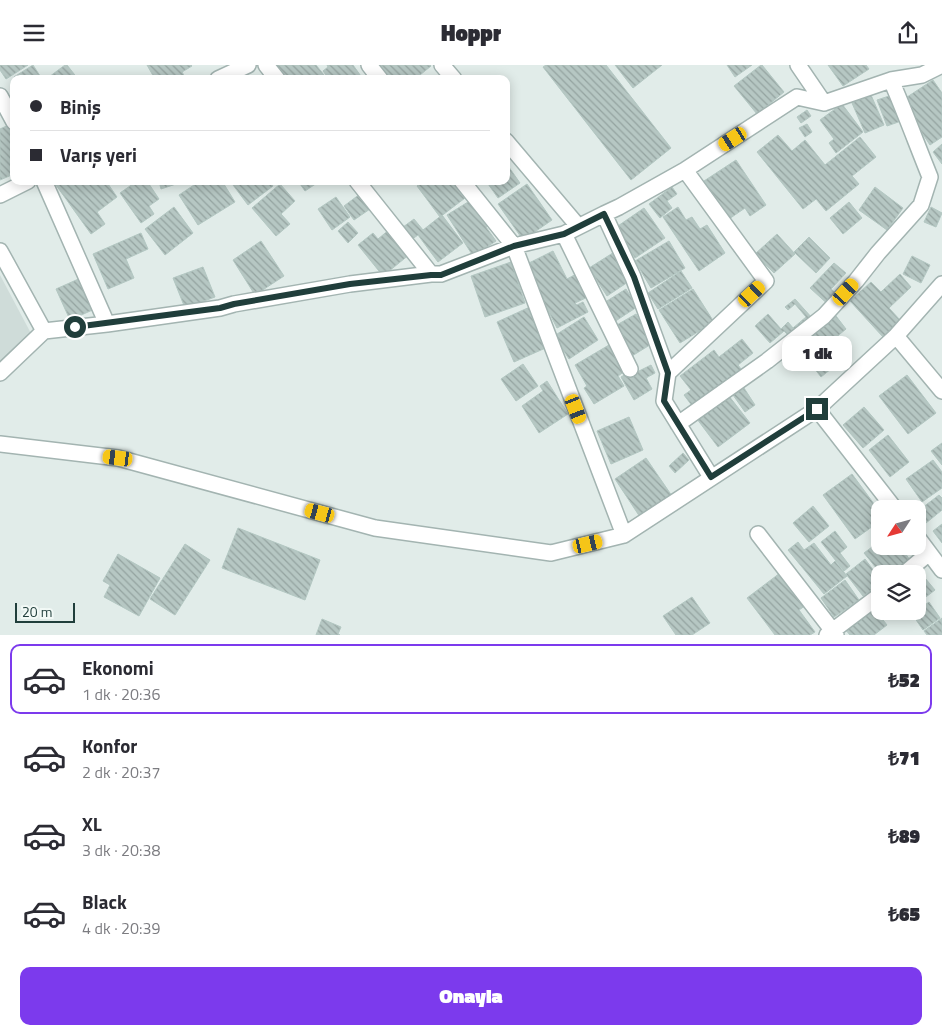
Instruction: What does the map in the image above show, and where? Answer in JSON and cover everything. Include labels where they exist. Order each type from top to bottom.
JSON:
[{"type":"street","points":[[227,75],[248,65]]},
{"type":"street","points":[[369,65],[377,75]]},
{"type":"street","points":[[442,65],[451,75]]},
{"type":"street","points":[[798,65],[824,103]]},
{"type":"street","points":[[0,373],[44,331],[220,308],[350,284],[441,275],[514,246],[564,234],[619,207],[685,170],[798,97],[824,103],[891,80],[922,75],[942,65]]},
{"type":"street","points":[[678,424],[766,361],[824,316],[921,205],[930,177],[904,107],[891,80]]},
{"type":"street","points":[[0,97],[10,115]]},
{"type":"street","points":[[510,146],[578,226]]},
{"type":"street","points":[[668,373],[766,281],[685,170]]},
{"type":"street","points":[[0,195],[20,185]]},
{"type":"street","points":[[46,185],[107,324]]},
{"type":"street","points":[[361,185],[431,275]]},
{"type":"street","points":[[465,185],[514,246],[624,535]]},
{"type":"street","points":[[604,214],[634,277],[668,373],[664,401],[711,477]]},
{"type":"street","points":[[564,234],[630,369]]},
{"type":"street","points":[[0,251],[44,331]]},
{"type":"street","points":[[0,444],[118,458],[366,525],[551,553],[624,535],[817,409],[896,335],[942,284]]},
{"type":"street","points":[[896,335],[942,391]]},
{"type":"street","points":[[817,409],[888,500]]},
{"type":"street","points":[[758,534],[832,634],[871,602]]},
{"type":"street","points":[[926,549],[942,570]]},
{"type":"street","points":[[915,565],[929,553]]},
{"type":"shaded area","points":[[0,275],[35,341],[0,363]]},
{"type":"building","points":[[0,65],[28,65],[6,79],[0,70]]},
{"type":"building","points":[[33,65],[39,75],[17,75]]},
{"type":"building","points":[[67,65],[75,75],[52,75]]},
{"type":"building","points":[[147,65],[192,66],[182,72],[184,75],[153,75]]},
{"type":"building","points":[[273,65],[316,65],[324,75],[281,75]]},
{"type":"building","points":[[327,65],[353,65],[360,75],[326,75],[323,71],[328,67]]},
{"type":"building","points":[[378,65],[431,66],[420,75],[384,75]]},
{"type":"building","points":[[546,65],[606,65],[671,148],[631,180],[543,67]]},
{"type":"building","points":[[615,65],[662,65],[633,88]]},
{"type":"building","points":[[727,65],[752,65],[735,77]]},
{"type":"building","points":[[761,65],[784,92],[757,114],[734,86]]},
{"type":"building","points":[[828,65],[866,65],[869,69],[843,86]]},
{"type":"building","points":[[933,80],[942,93],[942,137],[930,145],[901,101]]},
{"type":"building","points":[[871,95],[884,125],[865,133],[852,103]]},
{"type":"building","points":[[889,96],[894,109],[899,107],[904,120],[887,126],[877,100]]},
{"type":"building","points":[[842,104],[863,132],[836,153],[829,143],[834,139],[820,120]]},
{"type":"building","points":[[807,110],[811,116],[801,123],[797,117]]},
{"type":"building","points":[[10,124],[10,176],[0,180],[0,129]]},
{"type":"building","points":[[807,124],[812,132],[805,137],[799,128]]},
{"type":"building","points":[[778,135],[792,151],[805,140],[825,165],[860,137],[876,157],[852,176],[859,184],[826,211],[816,199],[803,209],[757,152]]},
{"type":"building","points":[[942,144],[942,164],[933,152]]},
{"type":"building","points":[[736,160],[766,205],[750,216],[745,208],[729,219],[704,181]]},
{"type":"building","points":[[510,169],[520,183],[498,198],[489,185],[510,185]]},
{"type":"building","points":[[527,184],[552,220],[523,240],[498,204]]},
{"type":"building","points":[[56,185],[109,185],[117,197],[97,212],[105,224],[91,234]]},
{"type":"building","points":[[131,185],[150,185],[159,199],[149,206],[154,214],[141,223],[120,193]]},
{"type":"building","points":[[160,185],[173,185],[161,189]]},
{"type":"building","points":[[194,185],[224,185],[235,202],[198,225],[179,195]]},
{"type":"building","points":[[233,185],[273,186],[248,205]]},
{"type":"building","points":[[279,185],[295,201],[281,214],[290,224],[276,236],[252,208]]},
{"type":"building","points":[[301,185],[314,185],[305,191]]},
{"type":"building","points":[[462,185],[469,195],[440,217],[417,186]]},
{"type":"building","points":[[672,187],[677,194],[667,201],[672,208],[660,218],[649,204]]},
{"type":"building","points":[[875,187],[903,208],[887,230],[859,210]]},
{"type":"building","points":[[360,194],[370,209],[354,220],[344,206]]},
{"type":"building","points":[[336,197],[350,217],[332,230],[318,209]]},
{"type":"building","points":[[468,202],[471,205],[473,204],[492,223],[486,227],[496,241],[473,256],[447,215]]},
{"type":"building","points":[[849,202],[862,218],[843,234],[830,218]]},
{"type":"building","points":[[174,207],[193,233],[165,255],[145,229]]},
{"type":"building","points":[[678,207],[686,220],[692,217],[700,229],[707,225],[725,253],[699,271],[663,217]]},
{"type":"building","points":[[931,207],[942,213],[936,227],[924,222]]},
{"type":"building","points":[[644,208],[665,238],[635,258],[615,228]]},
{"type":"building","points":[[442,215],[463,243],[438,262],[418,235],[408,242],[399,230],[414,219],[423,230]]},
{"type":"building","points":[[348,222],[358,233],[348,243],[338,231]]},
{"type":"building","points":[[390,229],[410,254],[383,276],[358,245],[373,233],[378,239]]},
{"type":"building","points":[[141,233],[148,249],[126,259],[134,278],[108,289],[93,254]]},
{"type":"building","points":[[777,234],[795,254],[774,273],[755,254]]},
{"type":"building","points":[[809,237],[830,258],[816,273],[794,252]]},
{"type":"building","points":[[261,241],[284,276],[255,295],[233,260]]},
{"type":"building","points":[[669,241],[685,268],[651,288],[635,261]]},
{"type":"building","points":[[553,251],[567,279],[580,272],[592,295],[575,303],[577,305],[583,302],[588,312],[557,328],[525,265]]},
{"type":"building","points":[[616,251],[634,278],[607,296],[589,268]]},
{"type":"building","points":[[912,256],[930,265],[921,283],[903,274]]},
{"type":"building","points":[[511,262],[525,303],[485,317],[471,276]]},
{"type":"building","points":[[834,263],[846,273],[831,289],[840,297],[831,307],[810,288]]},
{"type":"building","points":[[203,267],[215,297],[185,308],[173,278]]},
{"type":"building","points":[[681,271],[692,288],[658,309],[648,293]]},
{"type":"building","points":[[900,274],[911,287],[889,308],[900,320],[883,337],[850,301],[871,282],[881,292]]},
{"type":"building","points":[[83,277],[97,308],[70,320],[56,289]]},
{"type":"building","points":[[626,289],[637,307],[611,324],[599,306]]},
{"type":"building","points":[[693,289],[714,322],[680,343],[659,310]]},
{"type":"building","points":[[795,299],[813,319],[791,338],[784,331],[770,343],[755,326],[768,314],[781,329],[788,322],[793,328],[806,317],[795,304],[788,310],[785,307]]},
{"type":"building","points":[[532,306],[550,346],[514,362],[497,322]]},
{"type":"building","points":[[636,314],[653,343],[632,356],[615,326]]},
{"type":"building","points":[[836,316],[846,329],[834,339],[847,356],[821,377],[797,346]]},
{"type":"building","points":[[584,317],[598,340],[569,359],[554,336]]},
{"type":"building","points":[[742,339],[753,353],[738,365],[744,373],[693,407],[684,395],[691,390],[680,376],[714,350],[719,357]]},
{"type":"building","points":[[609,345],[625,371],[618,376],[624,386],[594,404],[584,388],[587,386],[575,365]]},
{"type":"building","points":[[523,364],[538,386],[516,401],[501,379]]},
{"type":"building","points":[[651,365],[655,373],[646,378],[652,389],[634,400],[621,377],[635,369],[637,372]]},
{"type":"building","points":[[907,375],[936,413],[908,434],[879,396]]},
{"type":"building","points":[[547,381],[568,414],[539,433],[522,406],[543,391],[540,386]]},
{"type":"building","points":[[744,388],[755,405],[745,412],[733,395]]},
{"type":"building","points":[[725,391],[750,423],[718,447],[694,415]]},
{"type":"building","points":[[864,407],[884,430],[863,448],[843,425]]},
{"type":"building","points":[[629,417],[643,450],[611,464],[597,431]]},
{"type":"building","points":[[888,435],[909,462],[890,477],[869,450]]},
{"type":"building","points":[[942,443],[942,465],[931,451]]},
{"type":"building","points":[[683,453],[689,460],[675,473],[669,466]]},
{"type":"building","points":[[646,458],[672,496],[640,517],[615,479]]},
{"type":"building","points":[[933,460],[942,472],[942,488],[925,500],[921,500],[906,479]]},
{"type":"building","points":[[852,474],[871,500],[871,527],[855,539],[823,495]]},
{"type":"building","points":[[939,495],[942,498],[942,510],[926,523],[926,505]]},
{"type":"building","points":[[813,506],[829,526],[809,542],[793,523]]},
{"type":"building","points":[[942,524],[942,543],[933,531]]},
{"type":"building","points":[[238,528],[320,560],[305,600],[222,568]]},
{"type":"building","points":[[835,531],[847,547],[840,553],[850,566],[844,571],[821,542]]},
{"type":"building","points":[[798,542],[804,550],[814,543],[831,565],[835,561],[847,576],[824,594],[788,550]]},
{"type":"building","points":[[185,544],[210,560],[175,615],[150,599]]},
{"type":"building","points":[[871,548],[871,555],[906,555],[910,560],[904,565],[874,565],[864,553]]},
{"type":"building","points":[[118,554],[160,578],[139,616],[104,597],[110,585],[103,581]]},
{"type":"building","points":[[865,559],[871,567],[871,590],[863,596],[846,574]]},
{"type":"building","points":[[784,570],[809,603],[799,610],[815,632],[810,635],[775,635],[747,598]]},
{"type":"building","points":[[926,579],[935,590],[926,597]]},
{"type":"building","points":[[845,580],[859,600],[834,617],[821,598]]},
{"type":"building","points":[[692,597],[710,623],[692,635],[676,635],[663,616]]},
{"type":"building","points":[[929,602],[940,618],[923,630],[916,620],[926,620],[926,604]]},
{"type":"building","points":[[871,607],[871,620],[883,620],[887,625],[874,635],[850,635],[844,628]]},
{"type":"building","points":[[942,618],[942,635],[927,635],[924,631]]},
{"type":"building","points":[[322,619],[341,627],[338,634],[340,635],[316,635]]},
{"type":"route","points":[[75,327],[220,308],[350,284],[441,275],[514,246],[564,234],[604,214],[634,277],[668,373],[664,401],[711,477],[817,409]]}]
